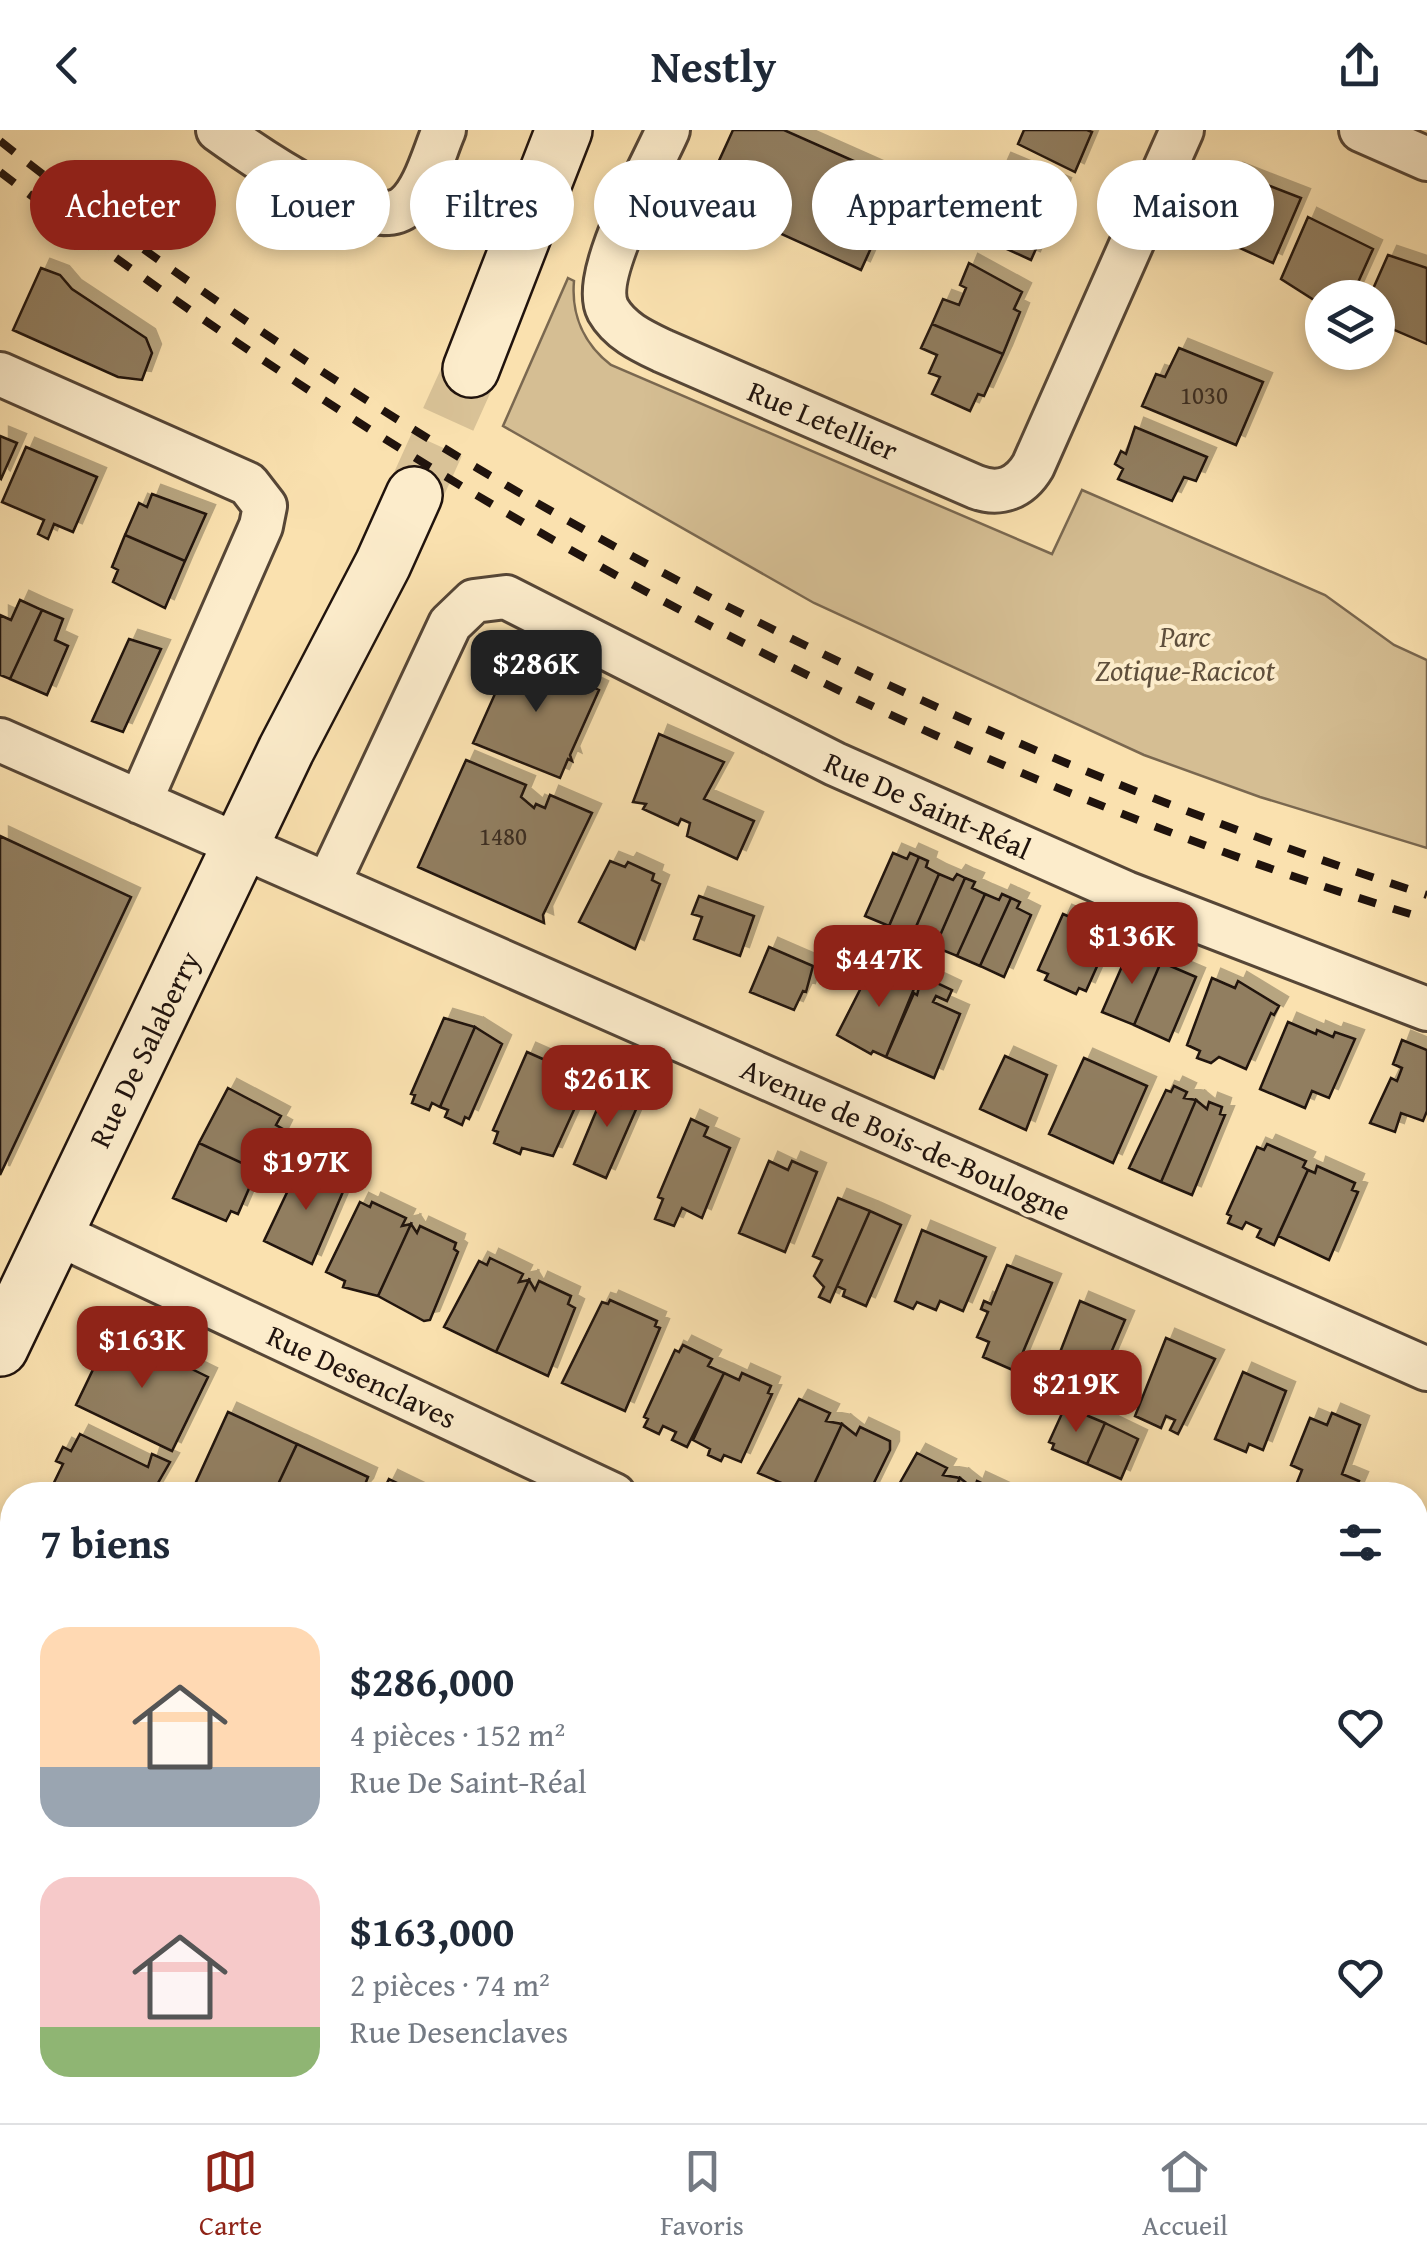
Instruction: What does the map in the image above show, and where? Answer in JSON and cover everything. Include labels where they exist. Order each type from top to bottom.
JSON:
[{"type":"main road","points":[[459,362],[560,140]]},
{"type":"main road","name":"Rue De Salaberry","points":[[0,1348],[286,750],[384,564],[402,488]]},
{"type":"street","points":[[218,130],[275,170],[363,210],[398,211],[414,196],[444,130]]},
{"type":"street","name":"Rue Letellier","points":[[668,130],[606,274],[605,297],[614,318],[629,333],[663,351],[976,487],[996,491],[1014,487],[1033,466],[1182,130]]},
{"type":"street","points":[[1361,130],[1427,159]]},
{"type":"street","points":[[0,374],[236,478],[258,491],[265,506],[261,526],[140,802]]},
{"type":"street","name":"Rue De Saint-Réal","points":[[328,884],[450,624],[466,606],[497,596],[539,610],[866,778],[1126,893],[1427,1009]]},
{"type":"street","name":"Avenue de Bois-de-Boulogne","points":[[0,740],[1427,1369]]},
{"type":"street","name":"Rue Desenclaves","points":[[56,1232],[586,1482]]},
{"type":"green space","name":"Parc Zotique-Racicot","points":[[568,278],[574,281],[581,328],[593,348],[611,365],[1052,554],[1082,490],[1325,595],[1394,645],[1427,660],[1427,848],[1260,797],[1144,755],[814,603],[503,426]]},
{"type":"building","points":[[733,130],[784,130],[852,160],[812,160],[812,248],[792,239],[792,160],[719,160]]},
{"type":"building","points":[[1024,130],[1092,132],[1077,167],[1077,160],[1051,160],[1018,144]]},
{"type":"building","points":[[1274,188],[1301,198],[1273,263],[1244,250],[1274,250]]},
{"type":"building","points":[[1308,217],[1373,249],[1359,280],[1305,280],[1305,294],[1281,279]]},
{"type":"building","points":[[817,250],[870,250],[861,270]]},
{"type":"building","points":[[1009,250],[1035,250],[1031,260]]},
{"type":"building","points":[[1388,255],[1427,268],[1427,344],[1395,330],[1395,280],[1377,280]]},
{"type":"building","points":[[969,263],[1022,292],[1014,309],[1020,312],[1003,354],[932,324],[943,299],[959,305],[966,288],[960,285]]},
{"type":"building","points":[[41,268],[60,275],[72,289],[146,338],[152,353],[142,380],[118,377],[13,330]]},
{"type":"building","points":[[932,324],[1003,354],[984,396],[978,394],[970,411],[932,394],[940,377],[929,373],[937,355],[921,348]]},
{"type":"building","points":[[1179,348],[1263,382],[1236,445],[1142,406],[1156,374],[1165,377]]},
{"type":"building","points":[[1135,427],[1207,457],[1196,481],[1184,477],[1172,501],[1118,479],[1123,469],[1115,464],[1121,451],[1126,454]]},
{"type":"building","points":[[0,436],[17,443],[1,479],[0,478]]},
{"type":"building","points":[[26,447],[97,477],[73,532],[54,524],[48,539],[38,534],[44,520],[2,502]]},
{"type":"building","points":[[152,494],[206,514],[185,561],[125,535],[139,503],[147,507]]},
{"type":"building","points":[[125,535],[185,561],[165,608],[113,582],[118,570],[112,567]]},
{"type":"building","points":[[20,600],[42,610],[10,679],[0,675],[0,615],[11,620]]},
{"type":"building","points":[[42,610],[63,619],[55,640],[68,646],[47,695],[10,679]]},
{"type":"building","points":[[129,639],[161,649],[123,732],[92,721]]},
{"type":"building","points":[[515,649],[599,690],[570,755],[572,761],[568,759],[560,778],[473,743]]},
{"type":"building","points":[[659,734],[724,762],[704,799],[754,821],[737,859],[687,836],[690,823],[681,819],[678,825],[643,809],[646,804],[633,802]]},
{"type":"building","points":[[466,760],[526,785],[521,797],[534,808],[536,804],[545,808],[550,795],[592,813],[543,915],[544,923],[418,867]]},
{"type":"building","points":[[0,836],[131,897],[0,1175]]},
{"type":"building","points":[[893,853],[907,859],[910,853],[919,857],[889,926],[865,916]]},
{"type":"building","points":[[919,857],[928,861],[926,867],[939,874],[912,936],[889,926]]},
{"type":"building","points":[[610,861],[625,867],[628,862],[654,874],[652,880],[660,884],[635,949],[579,922]]},
{"type":"building","points":[[939,874],[953,880],[957,874],[965,878],[935,947],[912,936]]},
{"type":"building","points":[[965,878],[975,882],[972,888],[985,894],[957,956],[935,947]]},
{"type":"building","points":[[985,894],[999,900],[1002,894],[1011,898],[980,966],[957,956]]},
{"type":"building","points":[[699,896],[754,916],[740,956],[694,939],[702,917],[692,914]]},
{"type":"building","points":[[1011,898],[1020,902],[1017,908],[1031,915],[1004,977],[980,966]]},
{"type":"building","points":[[1063,914],[1111,935],[1086,991],[1079,988],[1076,994],[1045,980],[1048,974],[1038,970]]},
{"type":"building","points":[[769,947],[813,966],[806,992],[803,991],[794,1010],[750,992]]},
{"type":"building","points":[[1130,948],[1161,962],[1134,1025],[1102,1012]]},
{"type":"building","points":[[895,962],[920,974],[886,1057],[873,1051],[871,1054],[837,1035],[868,974],[886,982]]},
{"type":"building","points":[[1161,962],[1196,977],[1169,1041],[1134,1025]]},
{"type":"building","points":[[922,976],[952,990],[947,1001],[936,996],[933,1002],[960,1014],[934,1078],[886,1057],[914,993],[917,995]]},
{"type":"building","points":[[1212,978],[1235,988],[1238,981],[1279,1006],[1274,1015],[1271,1013],[1246,1069],[1219,1057],[1211,1063],[1197,1058],[1200,1051],[1187,1045]]},
{"type":"building","points":[[444,1018],[475,1027],[440,1107],[432,1103],[429,1110],[412,1103],[415,1095],[411,1094]]},
{"type":"building","points":[[1288,1022],[1316,1034],[1317,1030],[1333,1037],[1335,1032],[1355,1039],[1329,1098],[1312,1091],[1305,1108],[1260,1089]]},
{"type":"building","points":[[475,1027],[502,1044],[469,1119],[465,1117],[462,1125],[445,1117],[448,1110],[440,1107]]},
{"type":"building","points":[[1402,1040],[1427,1050],[1427,1111],[1423,1121],[1401,1113],[1395,1132],[1370,1123],[1391,1078],[1397,1081],[1402,1068],[1393,1064]]},
{"type":"building","points":[[527,1052],[588,1079],[553,1156],[522,1148],[520,1154],[494,1143],[498,1132],[493,1130]]},
{"type":"building","points":[[1005,1056],[1047,1075],[1026,1130],[980,1109]]},
{"type":"building","points":[[1084,1058],[1147,1086],[1113,1163],[1049,1134]]},
{"type":"building","points":[[608,1083],[641,1098],[606,1178],[574,1164]]},
{"type":"building","points":[[1174,1086],[1187,1092],[1184,1098],[1196,1100],[1161,1182],[1129,1168],[1166,1090],[1171,1092]]},
{"type":"building","points":[[228,1088],[281,1116],[276,1125],[283,1129],[265,1165],[258,1161],[257,1170],[199,1143]]},
{"type":"building","points":[[1196,1100],[1207,1109],[1209,1102],[1222,1107],[1220,1114],[1225,1115],[1192,1195],[1161,1182]]},
{"type":"building","points":[[691,1119],[708,1127],[704,1136],[730,1148],[702,1218],[682,1208],[674,1226],[655,1219],[663,1199],[658,1197]]},
{"type":"building","points":[[199,1143],[257,1170],[238,1214],[231,1211],[226,1221],[173,1198]]},
{"type":"building","points":[[1267,1144],[1306,1161],[1303,1167],[1308,1170],[1274,1245],[1257,1237],[1261,1229],[1246,1222],[1242,1229],[1228,1223],[1231,1216],[1227,1214],[1257,1147],[1264,1150]]},
{"type":"building","points":[[769,1161],[788,1170],[792,1161],[817,1172],[785,1252],[739,1233]]},
{"type":"building","points":[[300,1165],[348,1180],[312,1264],[264,1241]]},
{"type":"building","points":[[1317,1166],[1355,1183],[1352,1190],[1358,1192],[1329,1260],[1278,1236],[1308,1170],[1315,1173]]},
{"type":"building","points":[[838,1198],[870,1211],[830,1302],[819,1297],[824,1287],[814,1276],[822,1260],[813,1256]]},
{"type":"building","points":[[360,1202],[370,1207],[372,1202],[406,1218],[402,1226],[411,1224],[378,1296],[343,1287],[345,1281],[326,1272]]},
{"type":"building","points":[[870,1211],[901,1225],[866,1306],[843,1296],[845,1290],[837,1286]]},
{"type":"building","points":[[411,1224],[417,1233],[420,1226],[456,1243],[454,1249],[458,1252],[430,1320],[424,1321],[378,1296]]},
{"type":"building","points":[[922,1230],[986,1257],[963,1311],[940,1301],[936,1310],[917,1302],[913,1309],[895,1301]]},
{"type":"building","points":[[490,1258],[523,1274],[519,1282],[529,1280],[496,1352],[444,1327],[479,1261],[487,1265]]},
{"type":"building","points":[[1007,1265],[1052,1283],[1015,1371],[983,1357],[989,1342],[977,1337],[988,1312],[981,1309],[984,1301],[991,1304]]},
{"type":"building","points":[[529,1280],[535,1290],[539,1281],[571,1296],[568,1304],[575,1308],[548,1376],[496,1352]]},
{"type":"building","points":[[610,1300],[657,1321],[655,1326],[660,1328],[625,1411],[562,1383],[602,1302],[608,1304]]},
{"type":"building","points":[[1080,1301],[1125,1320],[1107,1362],[1084,1352],[1077,1369],[1057,1360]]},
{"type":"building","points":[[112,1330],[208,1377],[172,1451],[76,1405]]},
{"type":"building","points":[[1166,1338],[1215,1359],[1178,1434],[1170,1430],[1175,1420],[1166,1416],[1161,1428],[1135,1416]]},
{"type":"building","points":[[683,1345],[712,1359],[708,1366],[724,1373],[687,1447],[672,1440],[676,1432],[663,1426],[659,1434],[644,1427],[648,1419],[644,1417],[675,1350],[679,1352]]},
{"type":"building","points":[[1243,1372],[1286,1391],[1263,1450],[1249,1444],[1246,1452],[1215,1439]]},
{"type":"building","points":[[724,1373],[739,1380],[742,1373],[771,1386],[768,1393],[772,1394],[741,1462],[724,1455],[721,1461],[693,1440]]},
{"type":"building","points":[[799,1399],[830,1413],[826,1421],[842,1424],[815,1482],[779,1482],[758,1473]]},
{"type":"building","points":[[1064,1409],[1105,1423],[1087,1464],[1052,1449],[1054,1444],[1049,1442]]},
{"type":"building","points":[[228,1412],[297,1444],[279,1482],[196,1482]]},
{"type":"building","points":[[1332,1413],[1360,1425],[1342,1474],[1359,1482],[1297,1482],[1302,1470],[1291,1465],[1310,1418],[1327,1425]]},
{"type":"building","points":[[1105,1423],[1138,1439],[1121,1479],[1087,1464]]},
{"type":"building","points":[[842,1424],[856,1435],[860,1427],[890,1441],[890,1450],[874,1482],[815,1482]]},
{"type":"building","points":[[80,1434],[148,1467],[152,1454],[170,1462],[158,1482],[54,1482],[63,1464],[56,1461],[63,1447],[71,1451]]},
{"type":"building","points":[[297,1444],[368,1477],[366,1482],[279,1482]]},
{"type":"building","points":[[917,1453],[947,1468],[943,1475],[960,1478],[958,1482],[900,1482]]},
{"type":"tunnel","points":[[414,495],[471,369]]},
{"type":"railway","points":[[0,141],[162,263],[330,377],[503,483],[680,582],[862,672],[1047,755],[1236,829],[1427,895]]},
{"type":"railway","points":[[0,172],[163,292],[331,405],[504,511],[680,610],[861,701],[1046,783],[1234,856],[1427,919]]}]
